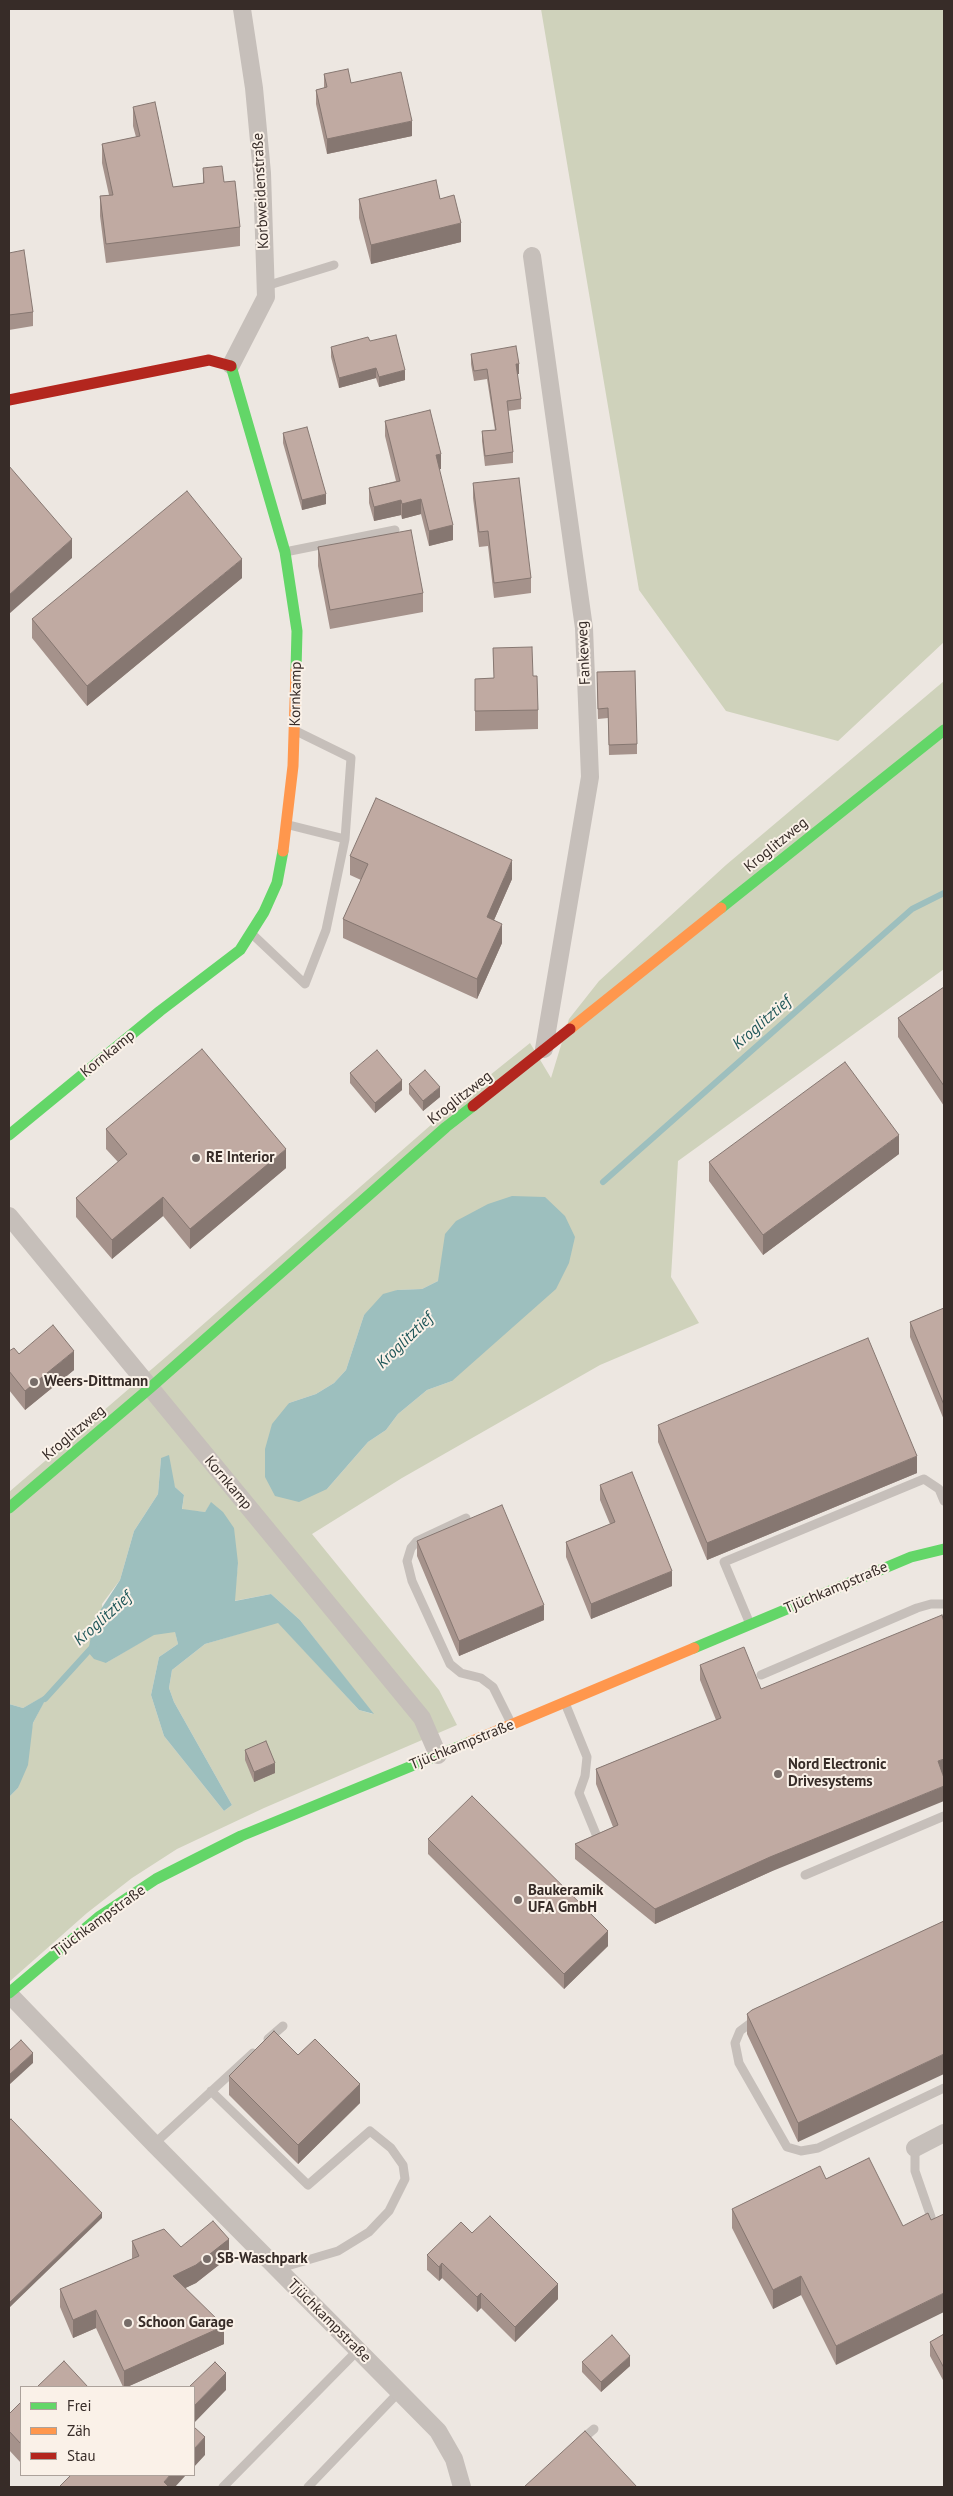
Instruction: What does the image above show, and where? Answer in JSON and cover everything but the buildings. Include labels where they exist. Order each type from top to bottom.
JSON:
[{"type":"street","name":"Korbweidenstraße","points":[[231,365],[266,297],[262,173],[254,88],[242,9]]},
{"type":"street","name":"Fankeweg","points":[[532,256],[584,628],[590,778],[544,1049]]},
{"type":"street","points":[[9,400],[209,360],[231,365]]},
{"type":"street","name":"Kornkamp","points":[[9,1136],[160,1011],[240,950],[264,912],[277,883],[287,825],[295,730],[297,631],[285,552],[231,365]]},
{"type":"street","name":"Kroglitzweg","points":[[9,1508],[150,1388],[446,1127],[511,1078],[544,1049],[944,730]]},
{"type":"street","name":"Kornkamp","points":[[9,1216],[422,1718],[438,1755]]},
{"type":"street","name":"Tjüchkampstraße","points":[[462,2487],[454,2459],[438,2431],[154,2144],[9,1994],[100,1916],[156,1879],[241,1836],[565,1703],[911,1557],[944,1549]]},
{"type":"street","points":[[915,2148],[944,2133]]},
{"type":"lane","points":[[266,286],[334,265]]},
{"type":"lane","points":[[285,552],[395,530]]},
{"type":"lane","points":[[251,933],[305,984],[326,930],[345,839],[351,758],[295,730]]},
{"type":"lane","points":[[287,825],[345,839]]},
{"type":"lane","points":[[750,1624],[724,1562],[924,1479],[942,1488],[944,1500]]},
{"type":"lane","points":[[466,1518],[417,1541],[411,1548],[407,1561],[412,1580],[450,1664],[461,1673],[481,1678],[493,1687],[512,1725]]},
{"type":"lane","points":[[761,1675],[917,1608],[931,1604],[944,1604]]},
{"type":"lane","points":[[565,1703],[587,1757],[585,1776],[579,1793],[598,1838]]},
{"type":"lane","points":[[805,1875],[944,1816]]},
{"type":"lane","points":[[767,2013],[740,2031],[735,2043],[739,2063],[787,2147],[801,2152],[818,2148],[944,2088]]},
{"type":"lane","points":[[154,2144],[283,2026]]},
{"type":"lane","points":[[211,2092],[308,2185],[370,2131],[391,2148],[403,2165],[405,2179],[389,2211],[369,2232],[338,2251],[277,2269]]},
{"type":"lane","points":[[915,2148],[916,2170],[931,2217]]},
{"type":"lane","points":[[223,2487],[358,2350]]},
{"type":"lane","points":[[308,2487],[399,2392]]},
{"type":"lane","points":[[573,2448],[594,2428]]},
{"type":"green space","points":[[541,9],[944,9],[944,642],[838,741],[726,711],[639,590]]},
{"type":"green space","points":[[944,681],[944,969],[678,1161],[671,1277],[699,1323],[600,1365],[402,1478],[312,1534],[439,1690],[457,1725],[264,1808],[177,1849],[132,1878],[87,1913],[9,1982],[9,1797],[18,1788],[33,1723],[48,1694],[23,1708],[9,1704],[9,1492],[464,1096],[530,1043],[551,1078],[569,1019],[599,981],[726,865]],"holes":[[[438,1281],[452,1381],[427,1390],[398,1414],[386,1430],[368,1442],[327,1489],[265,1477],[289,1403],[316,1394],[334,1383],[346,1370],[364,1315],[397,1290],[422,1289]],[[161,1458],[175,1487],[184,1495],[182,1510],[205,1512],[211,1503],[238,1563],[234,1601],[271,1594],[300,1620],[373,1714],[359,1710],[278,1622],[205,1644],[172,1670],[169,1688],[174,1702],[232,1805],[224,1811],[164,1736],[151,1695],[159,1657],[178,1644],[175,1631],[154,1634],[106,1663],[102,1604],[120,1580],[134,1531],[158,1494]]]},
{"type":"water","points":[[512,1196],[545,1197],[565,1216],[575,1237],[569,1263],[556,1289],[452,1381],[427,1390],[398,1414],[386,1430],[368,1442],[327,1489],[299,1502],[275,1496],[265,1477],[265,1449],[272,1424],[289,1403],[316,1394],[334,1383],[346,1370],[364,1315],[383,1294],[397,1290],[422,1289],[438,1281],[445,1234],[456,1221],[488,1204]]},
{"type":"water","points":[[169,1455],[175,1487],[184,1495],[182,1509],[205,1512],[211,1502],[223,1512],[234,1528],[238,1563],[235,1601],[271,1594],[300,1620],[374,1714],[359,1710],[278,1623],[205,1644],[172,1670],[169,1688],[174,1702],[232,1805],[224,1811],[164,1736],[151,1695],[159,1657],[178,1644],[175,1632],[154,1635],[106,1663],[94,1659],[88,1652],[94,1620],[120,1580],[134,1531],[158,1494],[161,1458]]},
{"type":"water","points":[[49,1693],[33,1723],[28,1765],[18,1788],[9,1797],[9,1704],[23,1708]]},
{"type":"waterway","name":"Kroglitztief","points":[[603,1182],[912,909],[944,893]]},
{"type":"waterway","name":"Kroglitztief","points":[[45,1699],[94,1645]]},
{"type":"traffic: fast","points":[[231,366],[285,552],[297,631],[296,670]]},
{"type":"traffic: fast","points":[[721,908],[944,730]]},
{"type":"traffic: fast","points":[[9,1135],[160,1011],[240,950],[264,912],[277,883],[283,851]]},
{"type":"traffic: fast","points":[[9,1508],[150,1388],[446,1127],[473,1106]]},
{"type":"traffic: fast","points":[[694,1648],[911,1557],[944,1549]]},
{"type":"traffic: fast","points":[[9,1993],[100,1916],[156,1879],[241,1836],[470,1742]]},
{"type":"traffic: slow","points":[[283,851],[293,766],[296,670]]},
{"type":"traffic: slow","points":[[570,1029],[721,908]]},
{"type":"traffic: slow","points":[[470,1742],[694,1648]]},
{"type":"traffic: jam","points":[[9,400],[209,360],[231,366]]},
{"type":"traffic: jam","points":[[473,1106],[570,1029]]},
{"type":"place","name":"RE Interior","points":[[196,1158]]},
{"type":"place","name":"Weers-Dittmann","points":[[34,1382]]},
{"type":"place","name":"Nord Electronic Drivesystems","points":[[778,1774]]},
{"type":"place","name":"Baukeramik UFA GmbH","points":[[518,1900]]},
{"type":"place","name":"SB-Waschpark","points":[[207,2259]]},
{"type":"place","name":"Schoon Garage","points":[[128,2323]]}]
